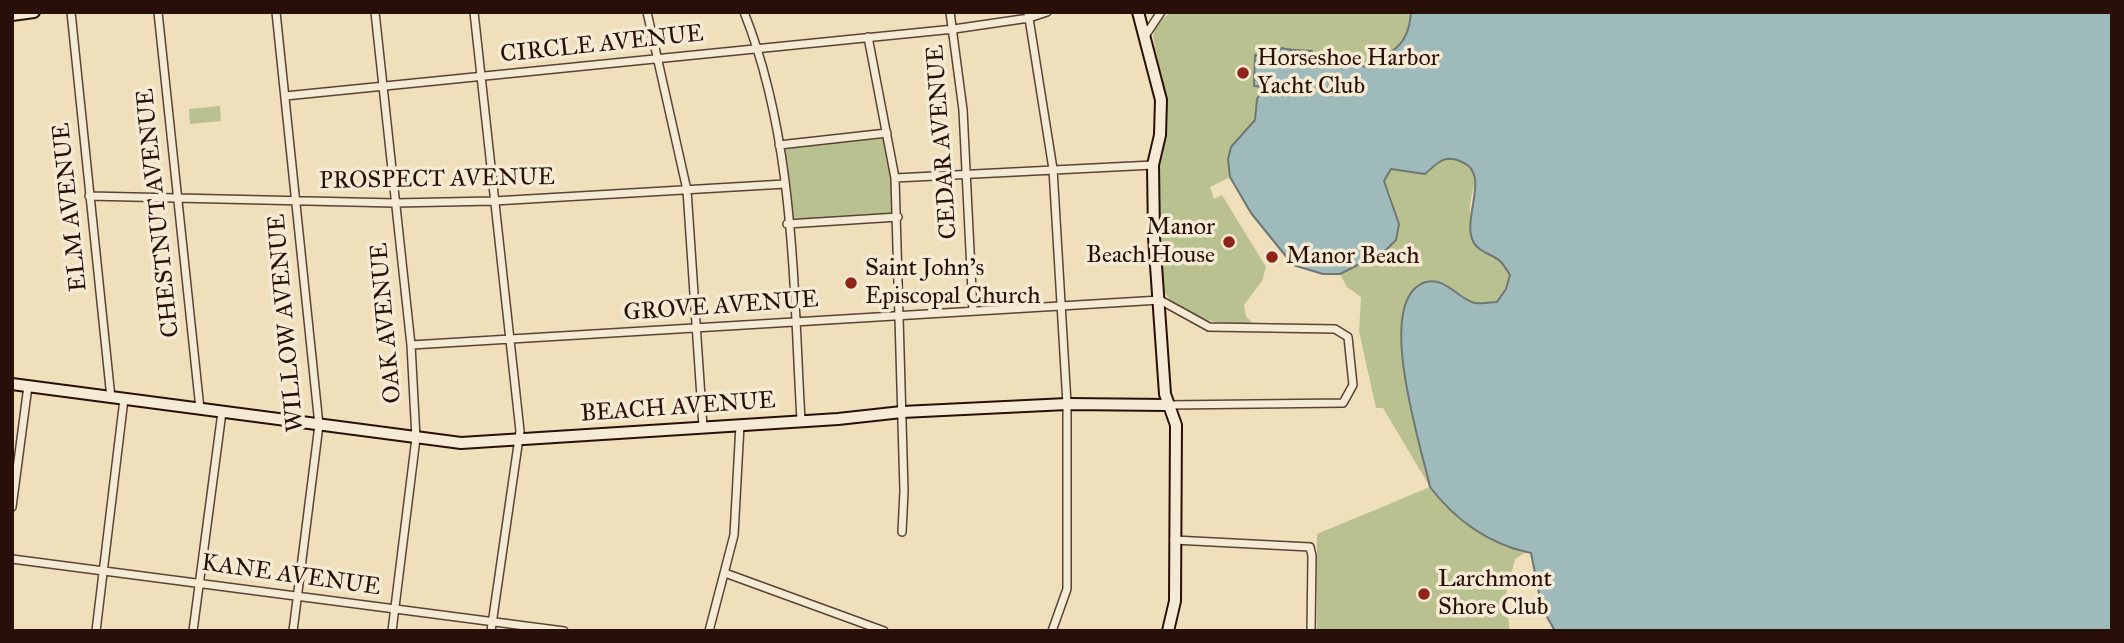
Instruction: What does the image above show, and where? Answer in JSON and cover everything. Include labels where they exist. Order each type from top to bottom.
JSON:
[{"type":"street","points":[[12,15],[34,12]]},
{"type":"street","name":"ELM AVENUE","points":[[71,12],[111,398]]},
{"type":"street","name":"CHESTNUT AVENUE","points":[[158,12],[200,409]]},
{"type":"street","name":"WILLOW AVENUE","points":[[276,12],[319,425],[293,631]]},
{"type":"street","name":"OAK AVENUE","points":[[375,12],[411,345],[416,438],[392,631]]},
{"type":"street","points":[[474,12],[520,431],[491,631]]},
{"type":"street","points":[[647,12],[687,190],[703,427]]},
{"type":"street","points":[[744,12],[758,48],[774,111],[785,184],[801,420]]},
{"type":"street","name":"CEDAR AVENUE","points":[[950,12],[954,29],[966,174],[973,311]]},
{"type":"street","name":"CIRCLE AVENUE","points":[[285,96],[954,29],[1047,12]]},
{"type":"street","points":[[1138,12],[1161,100],[1162,119],[1153,165],[1165,394],[1176,425],[1175,601],[1168,630]]},
{"type":"street","points":[[1145,36],[1161,12]]},
{"type":"street","points":[[1029,15],[1053,169],[1067,404],[1067,589],[1052,631]]},
{"type":"street","points":[[868,37],[895,178],[898,217],[902,532]]},
{"type":"street","points":[[779,145],[887,133]]},
{"type":"street","points":[[895,178],[1153,165]]},
{"type":"street","name":"PROSPECT AVENUE","points":[[89,196],[395,203],[494,201],[785,184]]},
{"type":"street","points":[[787,223],[898,217]]},
{"type":"street","name":"GROVE AVENUE","points":[[411,345],[1160,300]]},
{"type":"street","name":"BEACH AVENUE","points":[[12,384],[461,443],[902,412],[1067,404],[1332,405],[1343,403],[1348,397],[1354,375],[1351,346],[1343,332],[1335,329],[1209,327],[1160,300]]},
{"type":"street","points":[[12,507],[28,386]]},
{"type":"street","points":[[96,631],[124,399]]},
{"type":"street","points":[[194,631],[222,412]]},
{"type":"street","points":[[709,631],[734,535],[740,425]]},
{"type":"street","points":[[1174,540],[1310,547],[1311,631]]},
{"type":"street","name":"KANE AVENUE","points":[[12,559],[564,631]]},
{"type":"street","points":[[725,573],[884,631]]},
{"type":"green space","points":[[1171,12],[1411,12],[1411,26],[1389,63],[1364,68],[1342,57],[1333,59],[1322,56],[1315,59],[1312,51],[1281,51],[1271,58],[1254,86],[1264,86],[1257,99],[1255,120],[1228,159],[1230,177],[1210,187],[1214,199],[1222,195],[1266,267],[1262,281],[1244,305],[1246,316],[1253,324],[1201,319],[1178,308],[1162,287],[1156,178],[1167,109],[1153,36],[1156,24]]},
{"type":"green space","points":[[220,106],[221,121],[190,124],[189,109]]},
{"type":"green space","points":[[885,136],[892,168],[894,215],[789,221],[782,147]]},
{"type":"green space","points":[[1450,157],[1463,163],[1474,176],[1471,220],[1482,252],[1499,260],[1510,275],[1506,289],[1497,302],[1474,303],[1440,282],[1502,545],[1526,552],[1515,559],[1505,599],[1510,631],[1317,631],[1317,534],[1430,487],[1383,408],[1376,408],[1359,331],[1361,297],[1347,287],[1340,274],[1385,251],[1391,196],[1384,181],[1391,169],[1425,174],[1443,158]]},
{"type":"water","points":[[1411,12],[2112,12],[2112,631],[1555,631],[1542,608],[1531,553],[1501,544],[1474,529],[1451,510],[1430,487],[1411,410],[1401,344],[1403,315],[1410,294],[1426,282],[1433,281],[1446,285],[1475,303],[1497,302],[1506,289],[1510,275],[1500,261],[1474,243],[1470,222],[1475,176],[1471,168],[1462,162],[1446,159],[1425,174],[1391,169],[1384,181],[1399,224],[1396,240],[1385,251],[1340,274],[1323,274],[1293,265],[1251,213],[1230,177],[1228,159],[1231,147],[1255,120],[1257,99],[1264,87],[1254,86],[1255,55],[1271,56],[1282,48],[1312,51],[1315,58],[1319,54],[1333,59],[1338,56],[1358,65],[1380,67],[1394,57],[1392,51],[1406,34]]},
{"type":"place","name":"Horseshoe Harbor Yacht Club","points":[[1243,73]]},
{"type":"place","name":"Manor Beach House","points":[[1229,242]]},
{"type":"place","name":"Manor Beach","points":[[1272,257]]},
{"type":"place","name":"Saint John's Episcopal Church","points":[[851,283]]},
{"type":"place","name":"Larchmont Shore Club","points":[[1424,594]]}]
